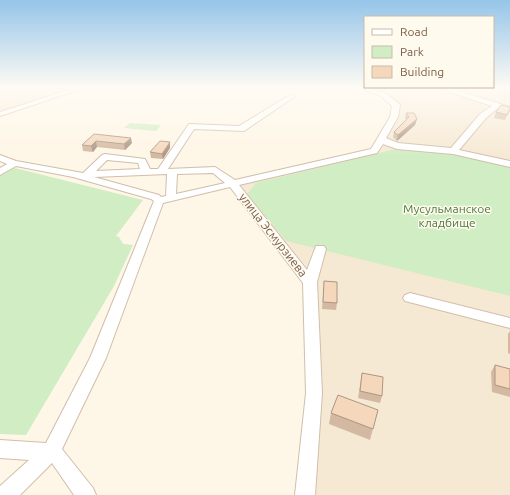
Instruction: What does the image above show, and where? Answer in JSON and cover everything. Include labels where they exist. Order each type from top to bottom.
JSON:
[{"type":"street","points":[[161,172],[192,126],[241,129],[269,111]]},
{"type":"street","points":[[374,151],[394,117],[395,111]]},
{"type":"street","points":[[452,151],[483,116],[494,111]]},
{"type":"street","points":[[381,138],[387,143],[398,146],[452,151],[491,158],[510,164]]},
{"type":"street","name":"улица Эсмурзиева","points":[[305,495],[314,393],[310,282],[233,184],[398,146]]},
{"type":"street","points":[[81,174],[105,157],[142,161],[146,172]]},
{"type":"street","points":[[0,158],[14,163],[81,174],[165,200],[233,184]]},
{"type":"street","points":[[0,172],[14,163]]},
{"type":"street","points":[[81,174],[215,170],[233,184]]},
{"type":"street","points":[[5,495],[51,452],[98,358],[165,200],[172,171]]},
{"type":"street","points":[[310,282],[320,249]]},
{"type":"street","points":[[410,298],[510,323]]},
{"type":"street","points":[[0,449],[51,452],[59,457],[86,495]]},
{"type":"shaded area","points":[[0,111],[9,111],[0,114]]},
{"type":"shaded area","points":[[393,111],[510,111],[510,495],[305,495],[310,282],[233,184],[374,151]]},
{"type":"green space","points":[[130,123],[161,125],[156,131],[124,128]]},
{"type":"green space","name":"Мусульманское кладбище","points":[[404,147],[451,153],[510,166],[510,296],[286,241],[247,194],[256,183]]},
{"type":"green space","points":[[11,167],[143,200],[116,236],[119,237],[123,244],[133,245],[114,286],[26,435],[0,434],[0,175]]},
{"type":"building","points":[[497,111],[509,111],[507,115]]},
{"type":"building","points":[[406,113],[414,113],[417,119],[398,135],[394,132],[409,117]]},
{"type":"building","points":[[94,134],[131,138],[124,144],[96,141],[91,146],[82,145]]},
{"type":"building","points":[[160,141],[170,142],[162,154],[150,152]]},
{"type":"building","points":[[324,281],[337,282],[337,303],[323,302]]},
{"type":"building","points":[[495,365],[510,369],[510,389],[495,385]]},
{"type":"building","points":[[362,373],[383,377],[382,396],[360,391]]},
{"type":"building","points":[[338,395],[378,410],[373,429],[331,413]]}]
